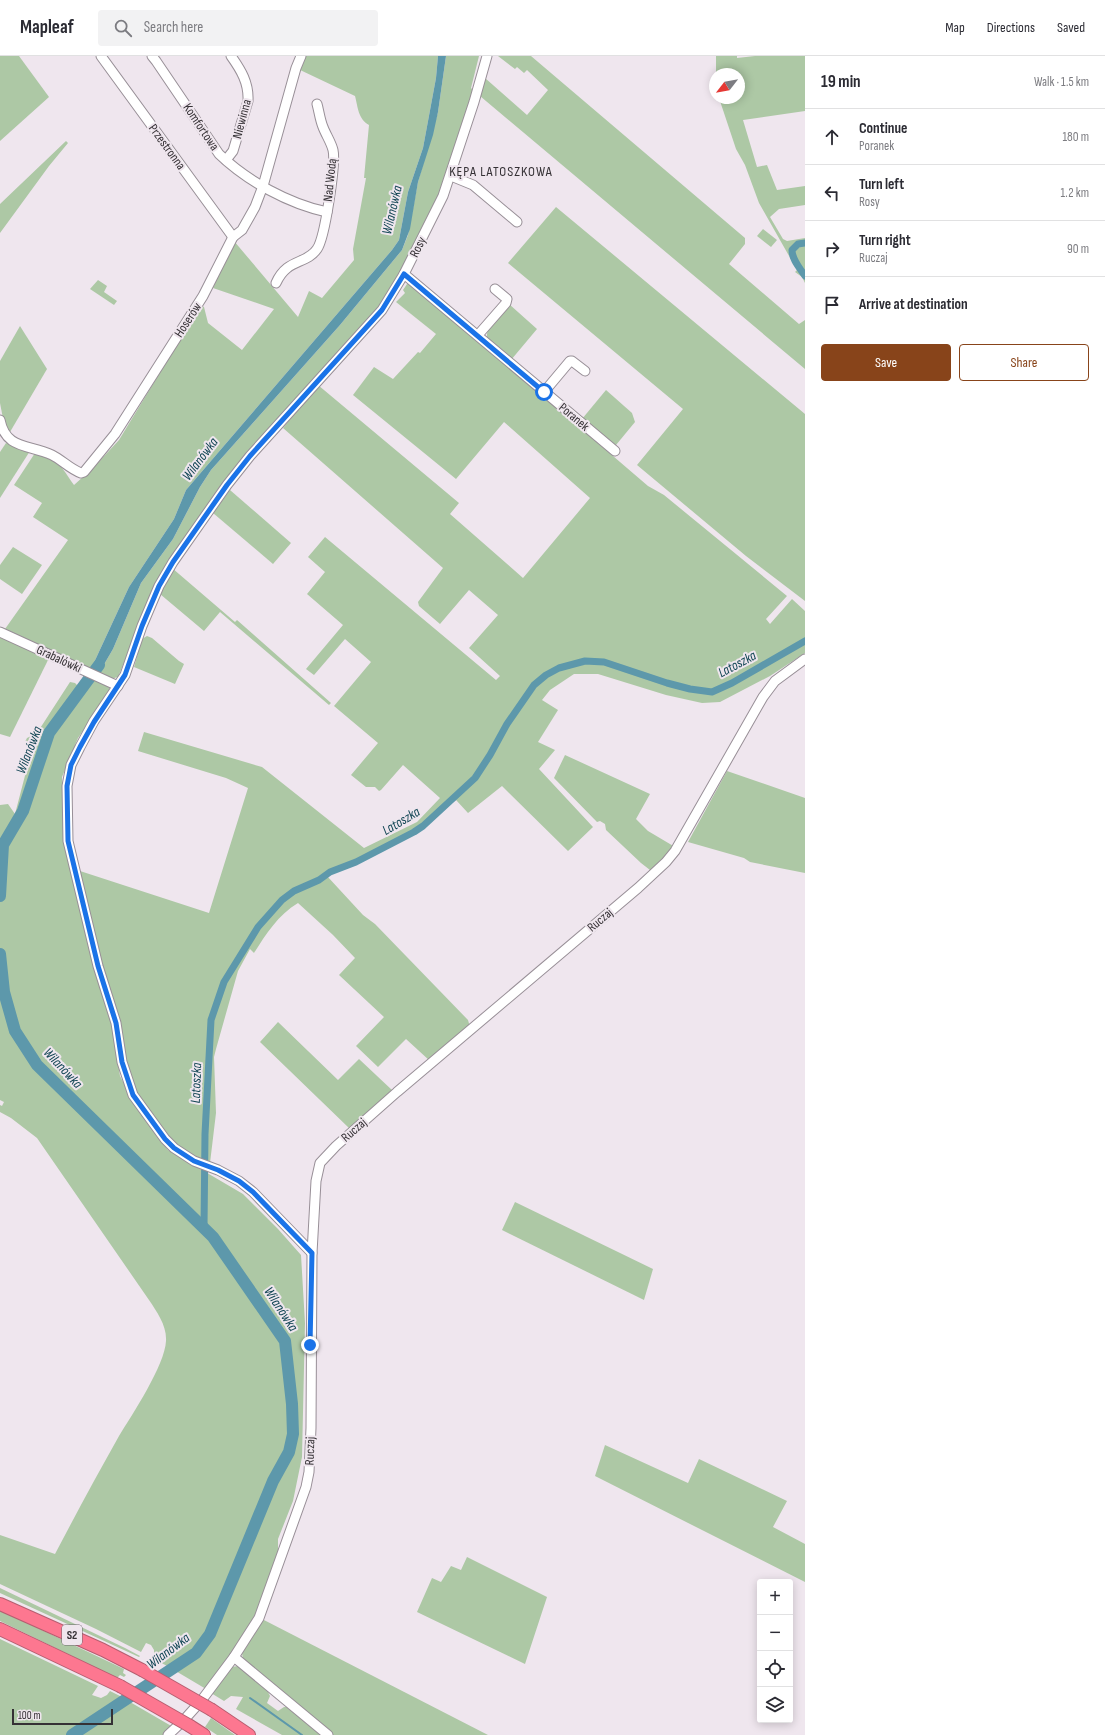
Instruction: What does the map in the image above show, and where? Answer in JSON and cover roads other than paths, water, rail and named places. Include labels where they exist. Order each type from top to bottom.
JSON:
[{"type":"highway","name":"S2","points":[[0,1604],[97,1647],[142,1670],[212,1710],[249,1735]]},
{"type":"highway","name":"S2","points":[[0,1629],[120,1686],[204,1735]]},
{"type":"street","name":"Przestronna","points":[[101,56],[233,237]]},
{"type":"street","name":"Komfortowa","points":[[152,56],[219,154],[238,170],[263,186]]},
{"type":"street","name":"Niewinna","points":[[226,160],[233,151],[248,101],[249,92],[246,80],[231,56]]},
{"type":"street","name":"Hoserów","points":[[0,420],[2,431],[10,440],[52,456],[80,474],[84,472],[115,434],[203,296],[233,237],[242,230],[255,207],[263,186],[296,68],[301,56]]},
{"type":"street","name":"Rosy","points":[[312,1253],[253,1192],[239,1181],[218,1170],[194,1161],[165,1139],[133,1095],[127,1082],[122,1062],[116,1023],[98,966],[68,841],[67,786],[71,765],[94,722],[125,675],[142,626],[159,586],[173,562],[227,485],[250,456],[382,310],[404,274],[443,196],[451,176],[487,56]]},
{"type":"street","name":"Nad Wodą","points":[[276,283],[281,273],[288,267],[310,256],[320,244],[332,171],[333,149],[323,129],[317,104]]},
{"type":"street","points":[[451,176],[473,185],[517,222]]},
{"type":"street","name":"Nad Wodą","points":[[263,186],[294,203],[326,212]]},
{"type":"street","name":"Poranek","points":[[404,274],[614,451]]},
{"type":"street","points":[[478,335],[506,303],[506,299],[495,289]]},
{"type":"street","points":[[544,392],[570,362],[572,361],[585,371]]},
{"type":"street","name":"Grabalówki","points":[[0,632],[118,686]]},
{"type":"street","name":"Ruczaj","points":[[168,1735],[183,1722],[234,1657],[264,1607],[308,1480],[311,1428],[312,1253],[316,1181],[323,1158],[666,862],[690,828],[763,698],[775,681],[805,659]]},
{"type":"street","points":[[234,1657],[328,1735]]},
{"type":"water","points":[[438,56],[446,56],[438,112],[433,135],[418,182],[410,229],[402,250],[340,325],[211,470],[200,487],[173,539],[141,583],[113,649],[99,673],[91,669],[129,587],[174,519],[186,490],[399,240],[408,192],[423,148],[436,78]]},
{"type":"waterway","name":"Latoszka","points":[[805,243],[798,244],[792,250],[795,261],[805,276]]},
{"type":"waterway","name":"Latoszka","points":[[204,1227],[205,1134],[211,1020],[224,982],[258,927],[282,900],[294,891],[319,880],[330,872],[356,862],[423,826],[475,778],[507,724],[534,685],[546,675],[559,668],[585,661],[604,662],[667,683],[690,689],[712,692],[732,683],[805,641]]},
{"type":"waterway","name":"Wilanówka","points":[[0,896],[3,845],[23,811],[49,733],[99,665]]},
{"type":"waterway","name":"Wilanówka","points":[[0,954],[4,992],[15,1031],[37,1065],[213,1237],[285,1341],[292,1404],[293,1434],[289,1452],[273,1481],[210,1634],[196,1653],[72,1735]]},
{"type":"waterway","points":[[250,1698],[302,1735]]},
{"type":"district","name":"KĘPA LATOSZKOWA","points":[[501,171]]}]
